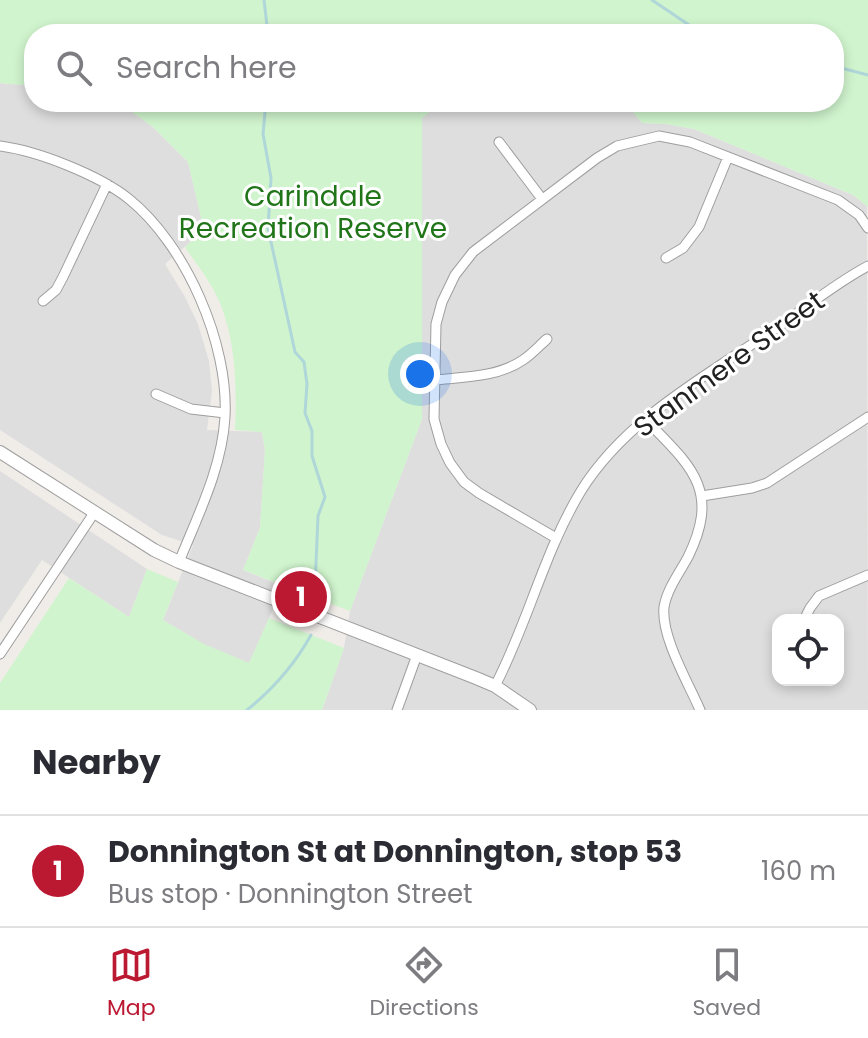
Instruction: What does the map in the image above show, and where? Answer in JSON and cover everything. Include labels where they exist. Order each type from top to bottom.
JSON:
[{"type":"street","points":[[556,538],[464,482],[441,444],[434,419],[436,324],[455,275],[473,252],[597,158],[617,146],[659,136],[690,142],[838,200],[859,215],[868,228]]},
{"type":"street","points":[[499,142],[542,199]]},
{"type":"street","points":[[0,146],[31,153],[88,174],[107,184],[147,215],[190,277],[213,329],[220,356],[225,413],[220,453],[179,562]]},
{"type":"street","points":[[666,258],[683,248],[699,227],[728,157]]},
{"type":"street","points":[[43,301],[56,290],[107,184]]},
{"type":"street","name":"Stanmere Street","points":[[495,686],[506,667],[556,538],[589,481],[630,433],[679,394],[868,266]]},
{"type":"street","points":[[435,380],[501,371],[522,361],[547,339]]},
{"type":"street","points":[[156,394],[191,409],[225,413]]},
{"type":"street","points":[[702,496],[767,483],[868,417]]},
{"type":"street","points":[[646,420],[688,464],[702,496],[699,529],[664,606],[666,627],[673,648],[700,710]]},
{"type":"street","points":[[0,452],[154,550],[495,686],[530,710]]},
{"type":"street","points":[[0,654],[94,513]]},
{"type":"street","points":[[807,614],[819,596],[868,575]]},
{"type":"street","points":[[397,710],[417,655]]},
{"type":"shaded area","points":[[0,83],[24,85],[24,112],[133,112],[188,162],[204,230],[165,264],[198,324],[209,361],[212,391],[207,430],[262,432],[265,450],[260,528],[243,570],[283,586],[249,664],[203,644],[163,620],[193,545],[162,535],[0,430]]},
{"type":"shaded area","points":[[429,112],[633,112],[642,123],[694,129],[853,195],[867,206],[868,710],[322,710],[344,648],[350,611],[422,419],[422,117]]},
{"type":"shaded area","points":[[0,471],[147,569],[129,617],[42,560],[0,623]]},
{"type":"green space","points":[[0,0],[868,0],[868,207],[853,195],[694,129],[642,123],[633,112],[844,112],[844,24],[24,24],[24,85],[0,83]]},
{"type":"green space","name":"Carindale Recreation Reserve","points":[[132,112],[430,112],[422,118],[422,419],[350,611],[243,570],[260,528],[265,450],[262,432],[235,430],[236,394],[231,340],[221,305],[185,247],[204,230],[188,162],[153,127]]},
{"type":"green space","points":[[147,569],[178,582],[163,620],[204,644],[249,663],[269,618],[344,648],[322,710],[0,710],[0,683],[69,578],[129,617]]},
{"type":"waterway","points":[[264,0],[267,24]]},
{"type":"waterway","points":[[652,0],[688,24]]},
{"type":"waterway","points":[[844,69],[868,75]]},
{"type":"waterway","points":[[265,112],[263,134],[271,178],[268,228],[295,352],[304,362],[307,384],[305,413],[312,431],[312,456],[325,497],[318,516],[314,610]]},
{"type":"waterway","points":[[247,710],[283,676],[311,635]]},
{"type":"place","name":"Donnington St at Donnington, stop 53","points":[[301,597]]}]
